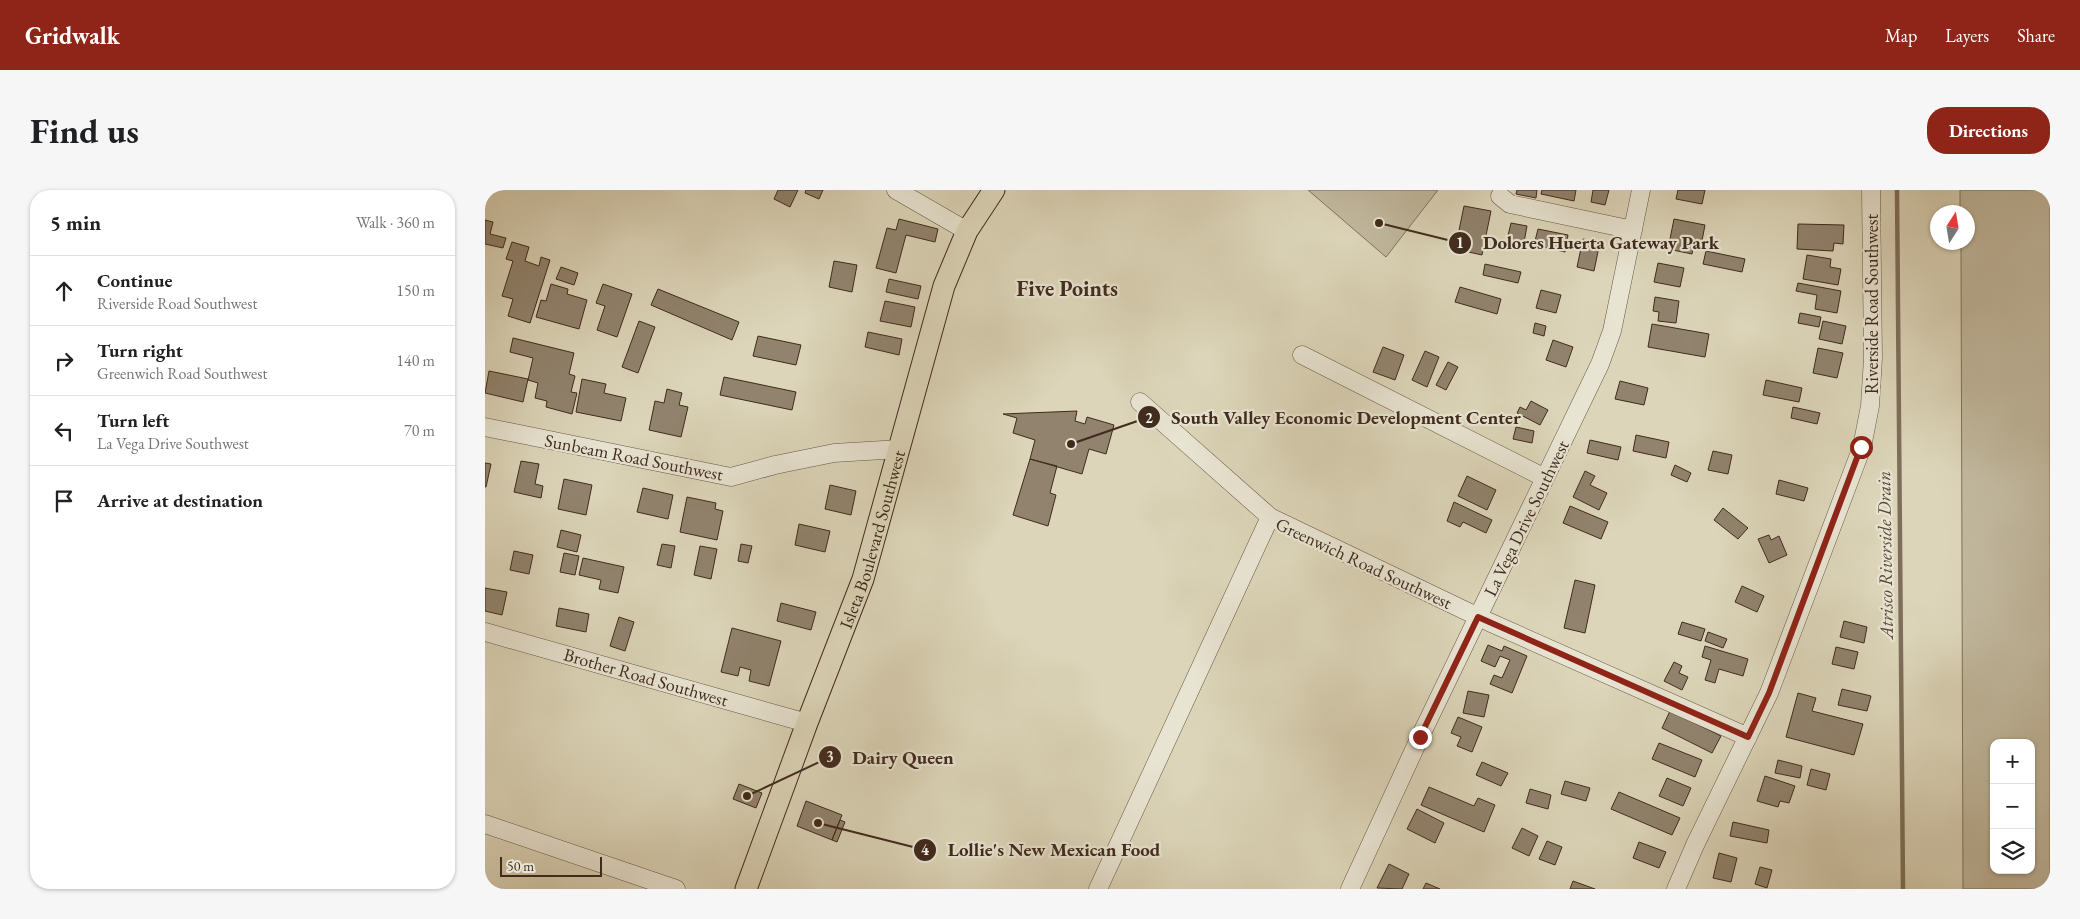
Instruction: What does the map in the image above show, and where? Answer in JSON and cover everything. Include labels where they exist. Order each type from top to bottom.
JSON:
[{"type":"main road","name":"Isleta Boulevard Southwest","points":[[746,889],[807,723],[863,579],[944,286],[967,231],[994,190]]},
{"type":"street","points":[[896,190],[967,231]]},
{"type":"street","name":"La Vega Drive Southwest","points":[[1350,889],[1600,364],[1612,331],[1641,190]]},
{"type":"street","name":"Riverside Road Southwest","points":[[1676,889],[1695,845],[1769,693],[1861,447],[1870,406],[1873,358],[1871,190]]},
{"type":"street","points":[[1500,196],[1510,204],[1633,230]]},
{"type":"street","points":[[1303,355],[1545,478]]},
{"type":"street","points":[[1140,402],[1271,517]]},
{"type":"street","name":"Sunbeam Road Southwest","points":[[485,427],[731,477],[775,465],[834,453],[900,449]]},
{"type":"street","name":"Greenwich Road Southwest","points":[[1098,889],[1271,517],[1478,617],[1748,737]]},
{"type":"street","name":"Brother Road Southwest","points":[[485,632],[807,723]]},
{"type":"street","points":[[485,824],[676,889]]},
{"type":"shaded area","points":[[1308,190],[1438,190],[1386,257]]},
{"type":"shaded area","points":[[1960,190],[2050,190],[2050,889],[1963,889],[1961,250],[1975,250],[1975,205],[1960,205]]},
{"type":"building","points":[[778,190],[798,190],[790,207],[774,199]]},
{"type":"building","points":[[806,190],[823,190],[819,199],[805,193]]},
{"type":"building","points":[[1517,190],[1537,190],[1536,198],[1516,194]]},
{"type":"building","points":[[1542,190],[1576,190],[1574,201],[1541,194]]},
{"type":"building","points":[[1593,190],[1609,190],[1605,205],[1591,202]]},
{"type":"building","points":[[1678,190],[1705,190],[1702,204],[1676,199]]},
{"type":"building","points":[[1464,206],[1491,211],[1482,255],[1464,251],[1466,242],[1457,240]]},
{"type":"building","points":[[899,219],[938,229],[935,242],[906,235],[896,273],[876,268],[887,228],[896,230]]},
{"type":"building","points":[[1674,219],[1705,225],[1701,246],[1694,244],[1692,254],[1668,249]]},
{"type":"building","points":[[485,220],[493,222],[490,234],[506,238],[503,248],[485,244]]},
{"type":"building","points":[[1511,223],[1527,226],[1523,248],[1506,244]]},
{"type":"building","points":[[1798,224],[1844,225],[1843,244],[1834,243],[1833,251],[1797,249]]},
{"type":"building","points":[[1538,229],[1568,235],[1565,252],[1534,245]]},
{"type":"building","points":[[1583,239],[1600,242],[1594,271],[1577,267]]},
{"type":"building","points":[[512,242],[529,247],[525,261],[539,266],[541,257],[550,260],[530,323],[508,316],[513,299],[502,296],[513,261],[506,259]]},
{"type":"building","points":[[1706,251],[1745,259],[1742,272],[1703,264]]},
{"type":"building","points":[[1807,255],[1831,259],[1830,267],[1841,269],[1838,285],[1803,279]]},
{"type":"building","points":[[834,261],[857,265],[852,292],[829,287]]},
{"type":"building","points":[[1658,263],[1684,268],[1680,287],[1654,282]]},
{"type":"building","points":[[1485,264],[1521,272],[1518,283],[1483,275]]},
{"type":"building","points":[[561,267],[578,273],[574,285],[556,279]]},
{"type":"building","points":[[889,279],[921,286],[918,299],[886,292]]},
{"type":"building","points":[[1798,283],[1841,291],[1837,313],[1815,309],[1817,295],[1796,291]]},
{"type":"building","points":[[551,284],[568,289],[567,294],[587,300],[579,329],[536,317],[541,300],[546,301]]},
{"type":"building","points":[[603,284],[632,294],[617,337],[597,330],[605,306],[596,303]]},
{"type":"building","points":[[1460,287],[1501,299],[1497,314],[1455,302]]},
{"type":"building","points":[[658,289],[739,322],[732,340],[651,305]]},
{"type":"building","points":[[1541,290],[1561,295],[1556,313],[1536,308]]},
{"type":"building","points":[[1655,297],[1679,301],[1676,323],[1658,321],[1659,312],[1653,311]]},
{"type":"building","points":[[885,301],[915,307],[911,327],[880,321]]},
{"type":"building","points":[[1800,313],[1821,317],[1819,327],[1798,323]]},
{"type":"building","points":[[639,321],[655,327],[638,373],[622,367]]},
{"type":"building","points":[[1823,321],[1846,326],[1842,344],[1819,339]]},
{"type":"building","points":[[1535,323],[1546,326],[1544,336],[1533,333]]},
{"type":"building","points":[[1652,324],[1709,334],[1705,357],[1648,347]]},
{"type":"building","points":[[868,332],[902,339],[899,355],[865,347]]},
{"type":"building","points":[[758,336],[801,345],[796,365],[753,356]]},
{"type":"building","points":[[513,338],[574,353],[569,374],[575,376],[571,392],[577,393],[572,414],[546,407],[547,401],[535,398],[538,383],[528,380],[533,358],[510,352]]},
{"type":"building","points":[[1553,340],[1573,347],[1566,367],[1546,360]]},
{"type":"building","points":[[1383,347],[1404,355],[1395,380],[1373,372]]},
{"type":"building","points":[[1818,348],[1843,353],[1837,378],[1813,373]]},
{"type":"building","points":[[1425,351],[1439,357],[1427,387],[1412,380]]},
{"type":"building","points":[[1448,362],[1458,367],[1446,390],[1436,385]]},
{"type":"building","points":[[489,371],[528,379],[523,402],[485,393]]},
{"type":"building","points":[[724,377],[796,392],[792,410],[720,395]]},
{"type":"building","points":[[582,379],[606,384],[604,393],[626,398],[621,421],[576,412]]},
{"type":"building","points":[[1766,380],[1802,388],[1799,402],[1763,395]]},
{"type":"building","points":[[1620,381],[1648,388],[1644,405],[1615,399]]},
{"type":"building","points":[[667,389],[682,393],[679,405],[688,407],[681,437],[649,430],[655,401],[664,403]]},
{"type":"building","points":[[1531,401],[1548,410],[1540,425],[1517,413],[1520,407],[1526,410]]},
{"type":"building","points":[[1793,407],[1820,413],[1817,424],[1791,418]]},
{"type":"building","points":[[1077,411],[1075,421],[1085,424],[1087,417],[1114,425],[1106,454],[1089,449],[1082,474],[1030,459],[1035,440],[1013,433],[1017,418],[1003,414]]},
{"type":"building","points":[[1516,427],[1534,431],[1532,443],[1513,439]]},
{"type":"building","points":[[1636,435],[1669,442],[1666,458],[1633,451]]},
{"type":"building","points":[[1590,440],[1621,447],[1618,460],[1587,453]]},
{"type":"building","points":[[1713,451],[1732,455],[1728,474],[1708,470]]},
{"type":"building","points":[[1030,459],[1057,466],[1050,493],[1056,495],[1048,526],[1013,515]]},
{"type":"building","points":[[521,461],[539,464],[535,484],[543,486],[541,498],[514,492]]},
{"type":"building","points":[[485,463],[491,464],[486,487],[485,487]]},
{"type":"building","points":[[1675,465],[1691,473],[1687,482],[1671,475]]},
{"type":"building","points":[[1585,471],[1595,476],[1590,485],[1607,493],[1599,510],[1573,497]]},
{"type":"building","points":[[1467,476],[1496,490],[1487,510],[1458,496]]},
{"type":"building","points":[[564,479],[592,485],[586,515],[558,509]]},
{"type":"building","points":[[1779,480],[1808,488],[1804,501],[1776,494]]},
{"type":"building","points":[[830,485],[856,491],[851,515],[825,509]]},
{"type":"building","points":[[643,488],[673,495],[668,519],[637,512]]},
{"type":"building","points":[[687,497],[716,503],[715,509],[723,511],[717,540],[680,532]]},
{"type":"building","points":[[1454,502],[1492,520],[1486,533],[1463,522],[1460,527],[1447,521]]},
{"type":"building","points":[[1570,506],[1608,522],[1601,539],[1563,523]]},
{"type":"building","points":[[1723,508],[1748,528],[1738,539],[1714,520]]},
{"type":"building","points":[[799,524],[830,531],[825,552],[795,545]]},
{"type":"building","points":[[561,530],[581,535],[577,552],[557,547]]},
{"type":"building","points":[[1769,535],[1771,540],[1779,536],[1787,555],[1769,563],[1758,539]]},
{"type":"building","points":[[662,544],[675,546],[671,568],[657,565]]},
{"type":"building","points":[[741,544],[752,546],[748,563],[738,561]]},
{"type":"building","points":[[700,546],[717,549],[711,579],[694,575]]},
{"type":"building","points":[[514,551],[533,555],[529,574],[510,570]]},
{"type":"building","points":[[564,553],[579,556],[575,575],[560,572]]},
{"type":"building","points":[[583,558],[624,567],[618,593],[599,589],[601,580],[579,575]]},
{"type":"building","points":[[1575,580],[1595,585],[1585,633],[1564,628]]},
{"type":"building","points":[[1742,586],[1764,596],[1757,612],[1735,602]]},
{"type":"building","points":[[485,588],[507,592],[502,615],[485,611]]},
{"type":"building","points":[[781,603],[816,612],[811,630],[777,621]]},
{"type":"building","points":[[559,608],[589,614],[586,632],[556,626]]},
{"type":"building","points":[[619,617],[634,622],[625,651],[610,646]]},
{"type":"building","points":[[1844,621],[1867,627],[1864,643],[1840,637]]},
{"type":"building","points":[[1682,622],[1705,629],[1701,641],[1678,634]]},
{"type":"building","points":[[732,628],[781,641],[769,686],[749,681],[751,670],[740,667],[738,676],[721,672]]},
{"type":"building","points":[[1708,632],[1727,639],[1723,648],[1705,641]]},
{"type":"building","points":[[1488,645],[1502,651],[1504,646],[1527,656],[1512,693],[1490,684],[1494,675],[1502,678],[1510,660],[1500,656],[1495,667],[1481,661]]},
{"type":"building","points":[[1705,646],[1748,659],[1743,676],[1719,669],[1715,683],[1705,680],[1711,660],[1702,657]]},
{"type":"building","points":[[1836,647],[1858,652],[1854,669],[1832,664]]},
{"type":"building","points":[[1674,662],[1682,666],[1679,673],[1688,677],[1682,690],[1664,681]]},
{"type":"building","points":[[1842,689],[1871,696],[1867,711],[1838,705]]},
{"type":"building","points":[[1468,691],[1489,695],[1484,717],[1463,713]]},
{"type":"building","points":[[1798,693],[1816,698],[1812,711],[1863,724],[1854,755],[1786,737]]},
{"type":"building","points":[[1670,711],[1721,736],[1712,753],[1662,728]]},
{"type":"building","points":[[1458,717],[1482,727],[1472,752],[1457,746],[1461,737],[1451,733]]},
{"type":"building","points":[[1659,743],[1702,760],[1695,777],[1652,759]]},
{"type":"building","points":[[1778,760],[1802,766],[1800,778],[1775,773]]},
{"type":"building","points":[[1482,762],[1508,773],[1501,786],[1476,775]]},
{"type":"building","points":[[1811,769],[1830,774],[1826,790],[1807,785]]},
{"type":"building","points":[[1765,776],[1795,786],[1789,803],[1780,801],[1778,807],[1757,801]]},
{"type":"building","points":[[1667,778],[1691,788],[1683,806],[1659,796]]},
{"type":"building","points":[[1565,781],[1590,788],[1586,801],[1561,794]]},
{"type":"building","points":[[739,784],[762,793],[756,808],[733,799]]},
{"type":"building","points":[[1429,787],[1474,806],[1478,798],[1495,805],[1484,832],[1421,805]]},
{"type":"building","points":[[1530,789],[1551,795],[1548,809],[1526,803]]},
{"type":"building","points":[[1619,792],[1680,818],[1672,835],[1611,809]]},
{"type":"building","points":[[806,801],[842,815],[832,840],[797,826]]},
{"type":"building","points":[[1417,809],[1444,823],[1435,843],[1407,829]]},
{"type":"building","points":[[840,820],[845,822],[837,842],[832,840]]},
{"type":"building","points":[[1733,822],[1769,830],[1767,843],[1730,836]]},
{"type":"building","points":[[1522,828],[1538,836],[1529,856],[1512,848]]},
{"type":"building","points":[[1547,841],[1562,847],[1555,865],[1539,859]]},
{"type":"building","points":[[1639,842],[1666,852],[1659,868],[1633,858]]},
{"type":"building","points":[[1719,853],[1737,858],[1731,882],[1713,878]]},
{"type":"building","points":[[1389,864],[1409,874],[1402,889],[1377,888]]},
{"type":"building","points":[[1760,867],[1772,870],[1767,888],[1755,884]]},
{"type":"building","points":[[1573,881],[1595,889],[1570,889]]},
{"type":"building","points":[[1426,883],[1440,889],[1423,889]]},
{"type":"waterway","name":"Atrisco Riverside Drain","points":[[1897,190],[1903,889]]},
{"type":"place","name":"Dolores Huerta Gateway Park","points":[[1379,223]]},
{"type":"place","name":"South Valley Economic Development Center","points":[[1071,444]]},
{"type":"place","name":"Dairy Queen","points":[[747,796]]},
{"type":"place","name":"Lollie's New Mexican Food","points":[[818,823]]},
{"type":"district","name":"Five Points","points":[[1067,288]]},
{"type":"route","points":[[1420,737],[1478,617],[1748,737],[1769,693],[1861,447]]}]
